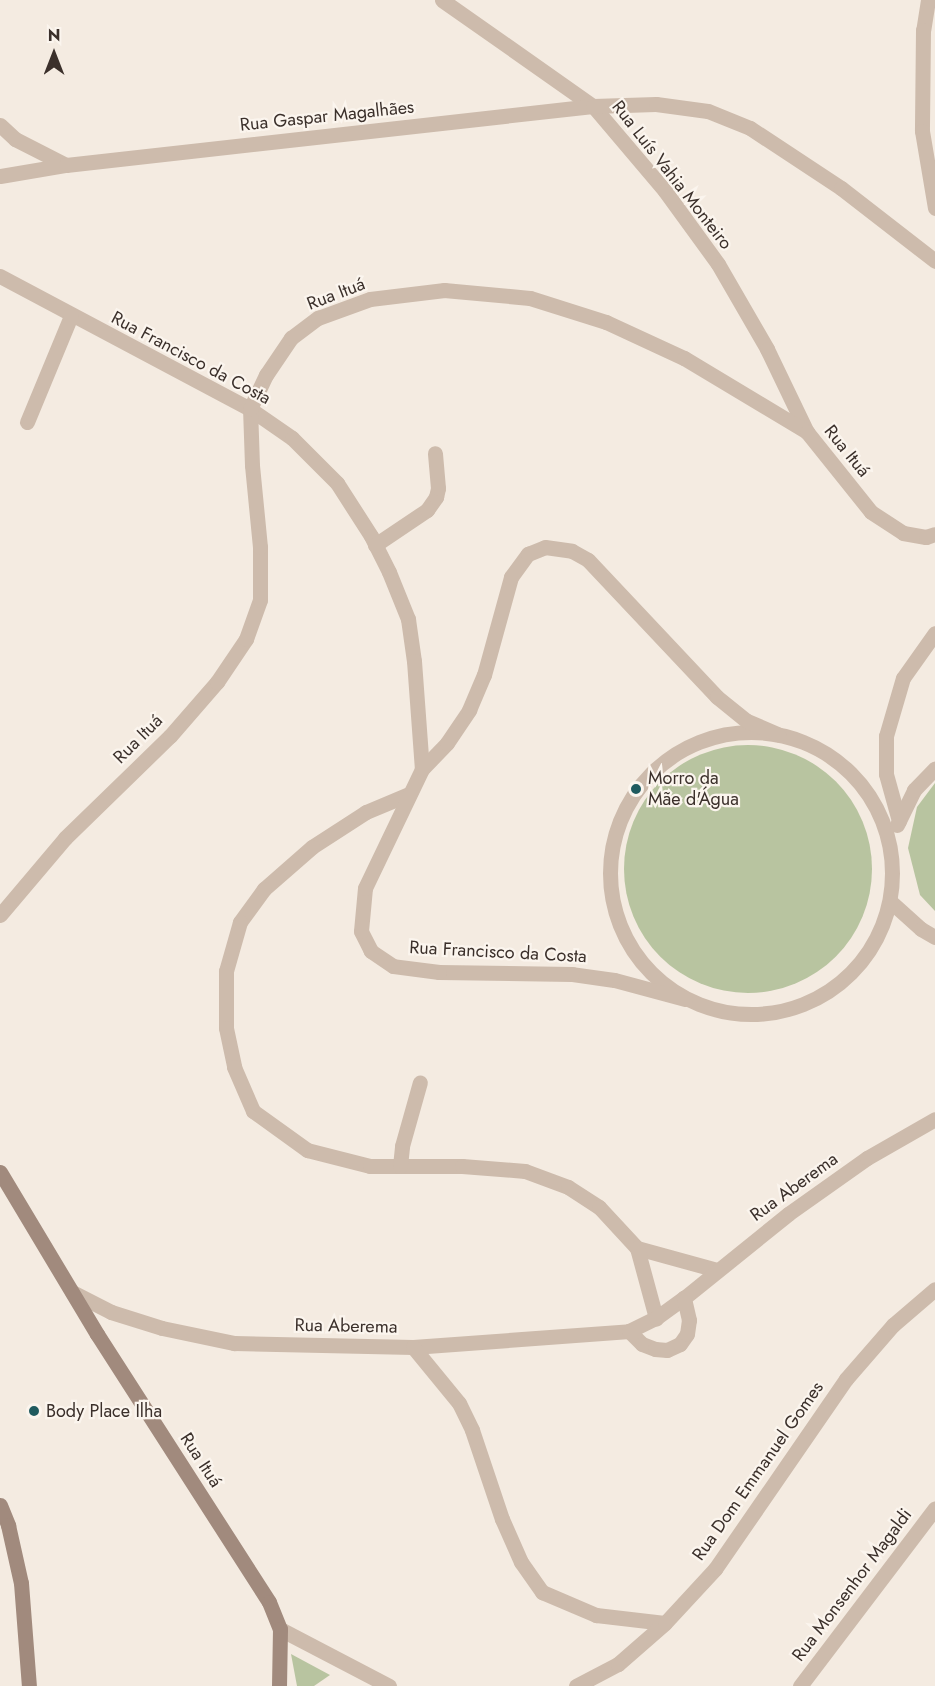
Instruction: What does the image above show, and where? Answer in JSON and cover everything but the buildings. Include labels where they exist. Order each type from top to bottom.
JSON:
[{"type":"street","name":"Rua Luís Vahia Monteiro","points":[[442,0],[593,106],[665,191],[718,264],[767,349],[807,432]]},
{"type":"street","points":[[928,0],[923,30],[922,131],[935,208]]},
{"type":"street","name":"Rua Gaspar Magalhães","points":[[0,176],[66,165],[593,106],[656,105],[708,111],[750,128],[841,188],[935,261]]},
{"type":"street","points":[[0,125],[15,139],[66,165]]},
{"type":"street","name":"Rua Francisco da Costa","points":[[0,276],[71,316],[250,409],[292,438],[337,483],[375,545],[408,619],[414,661],[422,769]]},
{"type":"street","name":"Rua Ituá","points":[[0,915],[66,838],[170,736],[217,682],[246,639],[260,600],[260,547],[252,465],[250,409],[266,375],[291,338],[318,318],[370,299],[444,290],[530,298],[606,321],[684,358],[807,432],[871,512],[903,533],[926,537],[935,534]]},
{"type":"street","points":[[27,422],[71,316]]},
{"type":"street","points":[[375,545],[427,510],[436,497],[438,488],[435,453]]},
{"type":"street","name":"Rua Francisco da Costa","points":[[545,547],[572,551],[588,560],[717,697],[747,721],[818,747],[851,772],[877,805],[891,844],[891,902],[871,951],[835,988],[788,1010],[735,1014],[614,980],[572,974],[439,972],[393,966],[371,951],[361,931],[365,888],[422,769],[447,743],[469,710],[484,675],[511,577],[528,554],[545,547]]},
{"type":"street","points":[[899,821],[886,774],[886,736],[903,678],[935,633]]},
{"type":"street","name":"Rua Francisco da Costa","points":[[685,999],[652,975],[628,943],[613,906],[609,866],[617,826],[635,790],[663,761],[699,741],[738,732],[778,734]]},
{"type":"street","points":[[891,844],[914,790],[935,768]]},
{"type":"street","points":[[409,794],[366,812],[312,847],[264,889],[240,922],[226,971],[226,1028],[234,1067],[253,1112],[308,1150],[370,1166],[462,1166],[525,1171],[568,1187],[598,1207],[637,1248],[656,1318]]},
{"type":"street","points":[[891,902],[921,929],[935,937]]},
{"type":"street","points":[[400,1166],[404,1137],[420,1082]]},
{"type":"street","name":"Rua Aberema","points":[[72,1292],[111,1312],[162,1328],[234,1343],[413,1347],[629,1331],[656,1318],[684,1299],[788,1214],[867,1158],[935,1119]]},
{"type":"street","name":"Rua Ituá","points":[[0,1172],[72,1292],[269,1602],[280,1629],[279,1686]]},
{"type":"street","points":[[637,1248],[717,1270]]},
{"type":"street","name":"Rua Dom Emmanuel Gomes","points":[[576,1686],[618,1664],[665,1623],[716,1569],[846,1379],[893,1324],[935,1289]]},
{"type":"street","points":[[629,1331],[642,1344],[655,1349],[667,1350],[680,1344],[687,1334],[689,1320],[684,1299]]},
{"type":"street","points":[[413,1347],[459,1403],[472,1430],[502,1519],[521,1562],[542,1592],[596,1615],[665,1623]]},
{"type":"street","points":[[0,1505],[8,1525],[21,1583],[29,1686]]},
{"type":"street","name":"Rua Monsenhor Magaldi","points":[[800,1686],[935,1508]]},
{"type":"street","points":[[280,1629],[389,1686]]},
{"type":"green space","points":[[748,745],[772,747],[795,754],[817,766],[836,781],[851,800],[863,822],[870,845],[872,869],[870,893],[863,916],[851,938],[836,957],[817,972],[795,984],[772,991],[748,993],[724,991],[701,984],[679,972],[660,957],[645,938],[633,916],[626,893],[624,869],[626,845],[633,822],[645,800],[660,781],[679,766],[701,754],[724,747]]},
{"type":"green space","points":[[935,783],[935,911],[920,895],[908,848],[917,807]]},
{"type":"green space","points":[[291,1654],[330,1675],[314,1686],[297,1686]]},
{"type":"place","name":"Morro da Mãe d'Água","points":[[636,789]]},
{"type":"place","name":"Body Place Ilha","points":[[34,1411]]}]
